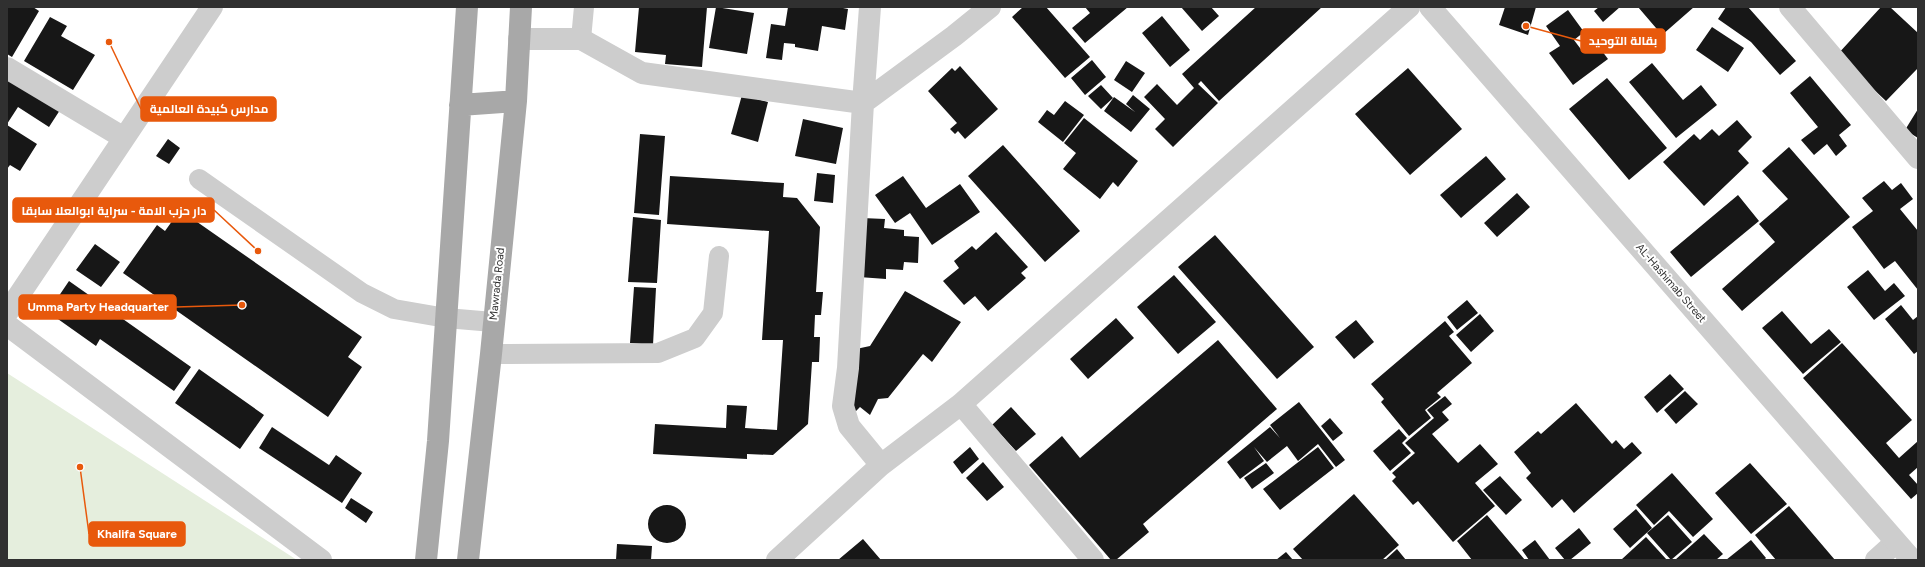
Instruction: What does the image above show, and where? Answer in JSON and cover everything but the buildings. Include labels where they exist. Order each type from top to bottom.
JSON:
[{"type":"main road","points":[[426,560],[438,441],[467,7]]},
{"type":"main road","name":"Mawrada Road","points":[[468,560],[491,354],[516,101],[521,7]]},
{"type":"main road","points":[[460,105],[516,101]]},
{"type":"street","points":[[7,314],[212,7]]},
{"type":"street","points":[[870,7],[848,368],[843,406],[849,426],[881,465]]},
{"type":"street","points":[[519,39],[581,39],[642,73],[863,103],[954,36],[990,7]]},
{"type":"street","points":[[777,560],[881,465],[961,404],[1409,7]]},
{"type":"street","name":"AL-Hashimab Street","points":[[1430,7],[1912,560]]},
{"type":"street","points":[[1790,7],[1918,158]]},
{"type":"street","points":[[7,68],[124,138]]},
{"type":"street","points":[[7,325],[321,560]]},
{"type":"street","points":[[961,404],[1093,560]]},
{"type":"street","points":[[1876,560],[1896,542]]},
{"type":"lane","points":[[581,39],[584,7]]},
{"type":"lane","points":[[199,179],[362,293],[394,309],[446,318],[493,322]]},
{"type":"lane","points":[[491,354],[658,353],[695,338],[713,313],[719,256]]},
{"type":"green space","points":[[7,373],[297,560],[7,560]]},
{"type":"place","name":"بقالة التوحيد","points":[[1526,26]]},
{"type":"place","name":"مدارس كبيدة العالمية","points":[[109,42]]},
{"type":"place","name":"دار حزب الامة - سراية ابوالعلا سابقا","points":[[258,251]]},
{"type":"place","name":"Umma Party Headquarter","points":[[242,305]]},
{"type":"place","name":"Khalifa Square","points":[[80,467]]}]
